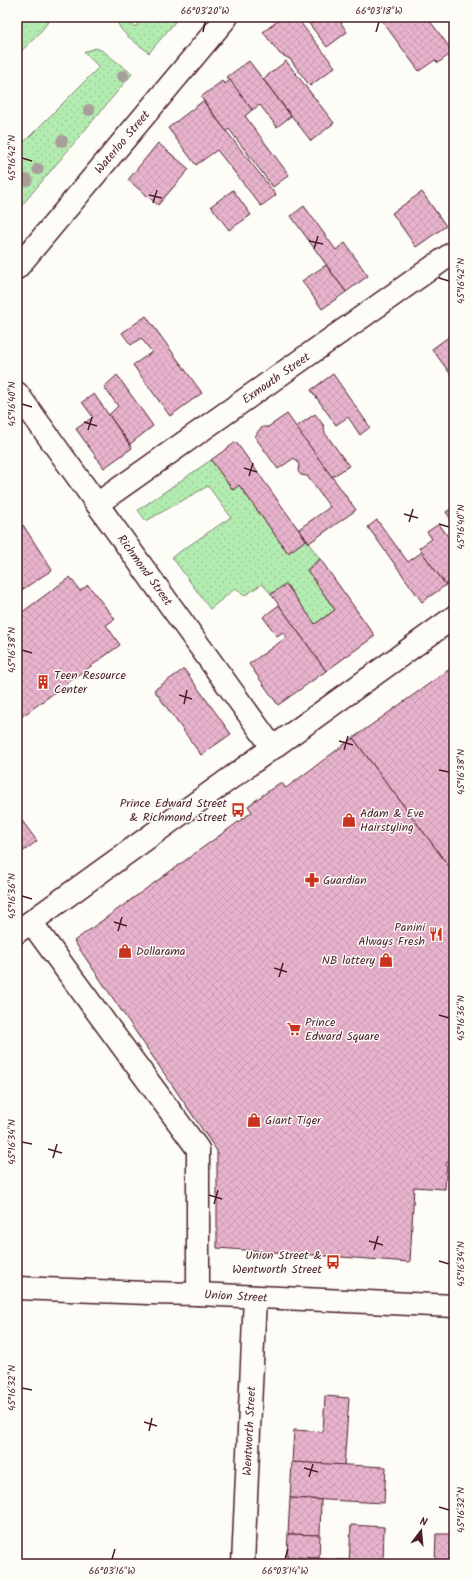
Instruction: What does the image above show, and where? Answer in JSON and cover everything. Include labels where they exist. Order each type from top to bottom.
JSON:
[{"type":"street","name":"Waterloo Street","points":[[17,268],[227,17]]},
{"type":"street","name":"Exmouth Street","points":[[97,504],[454,252]]},
{"type":"street","name":"Richmond Street","points":[[17,393],[273,748]]},
{"type":"street","points":[[198,1294],[198,1149],[24,927],[454,617]]},
{"type":"street","name":"Union Street","points":[[17,1288],[198,1294],[255,1298],[454,1306]]},
{"type":"street","name":"Wentworth Street","points":[[243,1564],[255,1298]]},
{"type":"green space","points":[[17,17],[52,17],[37,36],[17,55]]},
{"type":"green space","points":[[117,17],[123,17],[135,27],[143,17],[179,17],[149,53],[124,33],[120,28]]},
{"type":"green space","points":[[96,48],[103,51],[132,74],[17,211],[17,171],[20,162],[17,155],[17,144],[20,146],[99,67],[84,52]]},
{"type":"green space","points":[[211,460],[233,490],[239,485],[288,553],[306,540],[320,559],[307,570],[335,610],[315,624],[286,584],[271,594],[262,584],[244,596],[236,588],[210,609],[172,557],[231,517],[208,486],[146,521],[138,510]]},
{"type":"building","points":[[283,17],[296,17],[335,67],[310,86],[290,59],[280,54],[263,32]]},
{"type":"building","points":[[304,17],[349,17],[341,23],[347,32],[327,47]]},
{"type":"building","points":[[379,17],[427,17],[453,52],[438,63],[435,60],[419,71]]},
{"type":"building","points":[[249,61],[291,116],[277,127],[260,105],[252,110],[227,77]]},
{"type":"building","points":[[286,61],[334,123],[311,141],[263,79]]},
{"type":"building","points":[[230,80],[252,110],[245,116],[289,175],[273,187],[229,129],[226,131],[201,97],[222,81],[225,84]]},
{"type":"building","points":[[203,101],[276,195],[261,206],[217,150],[196,165],[168,128]]},
{"type":"building","points":[[158,143],[189,169],[158,205],[128,180]]},
{"type":"building","points":[[233,190],[251,215],[229,230],[211,206]]},
{"type":"building","points":[[422,192],[446,226],[416,247],[392,213]]},
{"type":"building","points":[[304,206],[336,250],[345,243],[368,276],[346,292],[291,216]]},
{"type":"building","points":[[326,265],[346,292],[322,309],[302,281]]},
{"type":"building","points":[[146,316],[202,393],[170,416],[133,365],[152,352],[141,338],[131,345],[122,333]]},
{"type":"building","points":[[450,336],[454,341],[454,374],[452,376],[432,349]]},
{"type":"building","points":[[333,374],[370,427],[360,435],[348,417],[336,425],[311,390]]},
{"type":"building","points":[[117,375],[153,426],[130,444],[109,415],[118,406],[104,387]]},
{"type":"building","points":[[94,394],[132,448],[104,468],[76,429],[93,417],[82,402]]},
{"type":"building","points":[[287,414],[356,510],[309,543],[299,529],[330,507],[307,476],[301,475],[298,471],[299,464],[294,458],[278,469],[255,437],[259,430],[263,427],[268,427]]},
{"type":"building","points":[[315,414],[324,426],[325,433],[349,466],[332,477],[296,427]]},
{"type":"building","points":[[236,442],[306,540],[288,553],[239,485],[233,490],[211,460]]},
{"type":"building","points":[[454,507],[454,524],[446,512]]},
{"type":"building","points":[[377,520],[408,562],[422,552],[446,585],[422,602],[368,527]]},
{"type":"building","points":[[439,524],[454,545],[454,580],[446,585],[419,548],[432,539],[427,532]]},
{"type":"building","points":[[23,525],[52,570],[17,593],[17,529]]},
{"type":"building","points":[[320,559],[375,636],[326,671],[271,594],[286,584],[315,624],[335,610],[307,570]]},
{"type":"building","name":"Teen Resource Center","points":[[70,577],[80,591],[88,585],[115,619],[106,625],[120,645],[17,720],[17,616]]},
{"type":"building","points":[[279,605],[326,671],[278,705],[249,664],[287,637],[283,632],[277,636],[263,617]]},
{"type":"building","points":[[454,666],[454,873],[353,738]]},
{"type":"building","points":[[184,669],[231,734],[201,755],[154,690]]},
{"type":"building","name":"Prince Edward Square","points":[[353,738],[454,873],[454,1162],[447,1162],[445,1189],[414,1187],[410,1262],[217,1248],[217,1151],[74,941],[252,812],[248,806],[267,792],[281,782],[286,788]]},
{"type":"building","points":[[17,814],[37,841],[17,856]]},
{"type":"building","points":[[325,1396],[349,1398],[344,1466],[292,1462],[294,1430],[323,1432]]},
{"type":"building","points":[[292,1462],[386,1467],[384,1503],[290,1498]]},
{"type":"building","points":[[290,1498],[321,1500],[320,1535],[288,1534]]},
{"type":"building","points":[[351,1525],[384,1527],[383,1564],[349,1564]]},
{"type":"building","points":[[288,1534],[320,1535],[319,1558],[287,1557]]},
{"type":"building","points":[[436,1534],[454,1534],[454,1564],[435,1564]]},
{"type":"building","points":[[287,1557],[349,1560],[349,1564],[287,1564]]},
{"type":"place","name":"Teen Resource Center","points":[[43,682]]},
{"type":"place","name":"Prince Edward Street & Richmond Street","points":[[238,810]]},
{"type":"place","name":"Adam & Eve Hairstyling","points":[[349,820]]},
{"type":"place","name":"Guardian","points":[[312,880]]},
{"type":"place","name":"Panini Always Fresh","points":[[436,934]]},
{"type":"place","name":"Dollarama","points":[[125,951]]},
{"type":"place","name":"NB lottery","points":[[386,960]]},
{"type":"place","name":"Prince Edward Square","points":[[294,1029]]},
{"type":"place","name":"Giant Tiger","points":[[254,1120]]},
{"type":"place","name":"Union Street & Wentworth Street","points":[[333,1262]]}]
